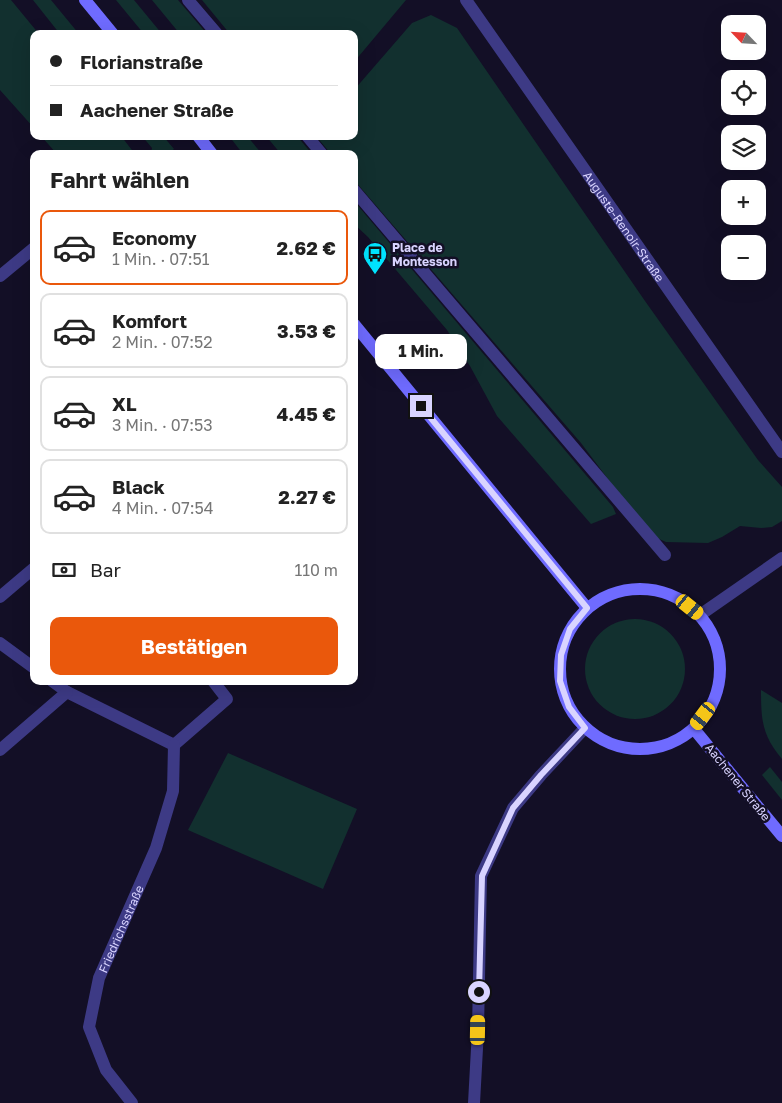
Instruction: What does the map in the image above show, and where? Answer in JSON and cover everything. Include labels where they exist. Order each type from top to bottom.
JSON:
[{"type":"main road","points":[[85,0],[110,30]]},
{"type":"main road","points":[[201,140],[209,150]]},
{"type":"main road","points":[[358,329],[587,608]]},
{"type":"main road","points":[[632,589],[657,590],[680,599],[700,615],[716,642],[720,673],[712,704],[694,729],[668,744],[639,750],[610,744],[585,728],[569,707],[560,681],[561,655],[570,629],[587,608],[608,595],[632,589]]},
{"type":"main road","name":"Aachener Straße","points":[[694,729],[782,836]]},
{"type":"street","points":[[188,0],[214,30]]},
{"type":"street","name":"Auguste-Renoir-Straße","points":[[466,0],[782,452]]},
{"type":"street","points":[[310,140],[319,150]]},
{"type":"street","points":[[358,195],[665,555]]},
{"type":"street","points":[[0,276],[30,251]]},
{"type":"street","points":[[700,615],[782,558]]},
{"type":"street","points":[[0,597],[30,571]]},
{"type":"street","points":[[0,642],[30,665]]},
{"type":"street","points":[[57,685],[67,692],[174,745],[227,699],[216,685]]},
{"type":"street","points":[[0,750],[67,692]]},
{"type":"street","points":[[474,1103],[482,876],[513,808],[585,728]]},
{"type":"street","name":"Friedrichsstraße","points":[[132,1103],[106,1070],[89,1027],[99,978],[156,848],[174,791],[174,745]]},
{"type":"green space","points":[[0,0],[11,0],[36,30],[30,30],[30,124],[0,90]]},
{"type":"green space","points":[[33,0],[51,0],[76,30],[57,30]]},
{"type":"green space","points":[[116,0],[134,0],[159,30],[141,30]]},
{"type":"green space","points":[[152,0],[178,0],[204,30],[177,30]]},
{"type":"green space","points":[[202,0],[406,0],[358,57],[358,30],[227,30]]},
{"type":"green space","points":[[431,15],[457,28],[645,301],[758,460],[782,487],[782,521],[772,527],[740,526],[708,543],[666,542],[650,535],[581,443],[358,185],[358,150],[328,150],[319,140],[358,140],[358,85],[412,23]]},
{"type":"green space","points":[[45,140],[124,140],[132,150],[53,150]]},
{"type":"green space","points":[[145,140],[166,140],[174,149],[152,150]]},
{"type":"green space","points":[[232,140],[250,140],[259,150],[240,150]]},
{"type":"green space","points":[[269,140],[300,140],[309,150],[278,150]]},
{"type":"green space","points":[[358,206],[613,507],[616,514],[591,524],[497,416],[470,366],[447,330],[358,228]]},
{"type":"green space","points":[[635,619],[654,623],[670,634],[681,650],[685,669],[681,688],[670,704],[654,715],[635,719],[616,715],[600,704],[589,688],[585,669],[589,650],[600,634],[616,623]]},
{"type":"green space","points":[[761,690],[782,703],[782,759],[770,742],[764,727],[761,710]]},
{"type":"green space","points":[[228,753],[357,809],[323,889],[188,830]]},
{"type":"green space","points":[[770,767],[782,782],[782,800],[762,775]]},
{"type":"place","name":"Place de Montesson","points":[[375,275]]},
{"type":"route","points":[[421,406],[587,608],[570,629],[561,655],[560,681],[569,707],[585,728],[513,808],[482,876],[479,992]]}]
